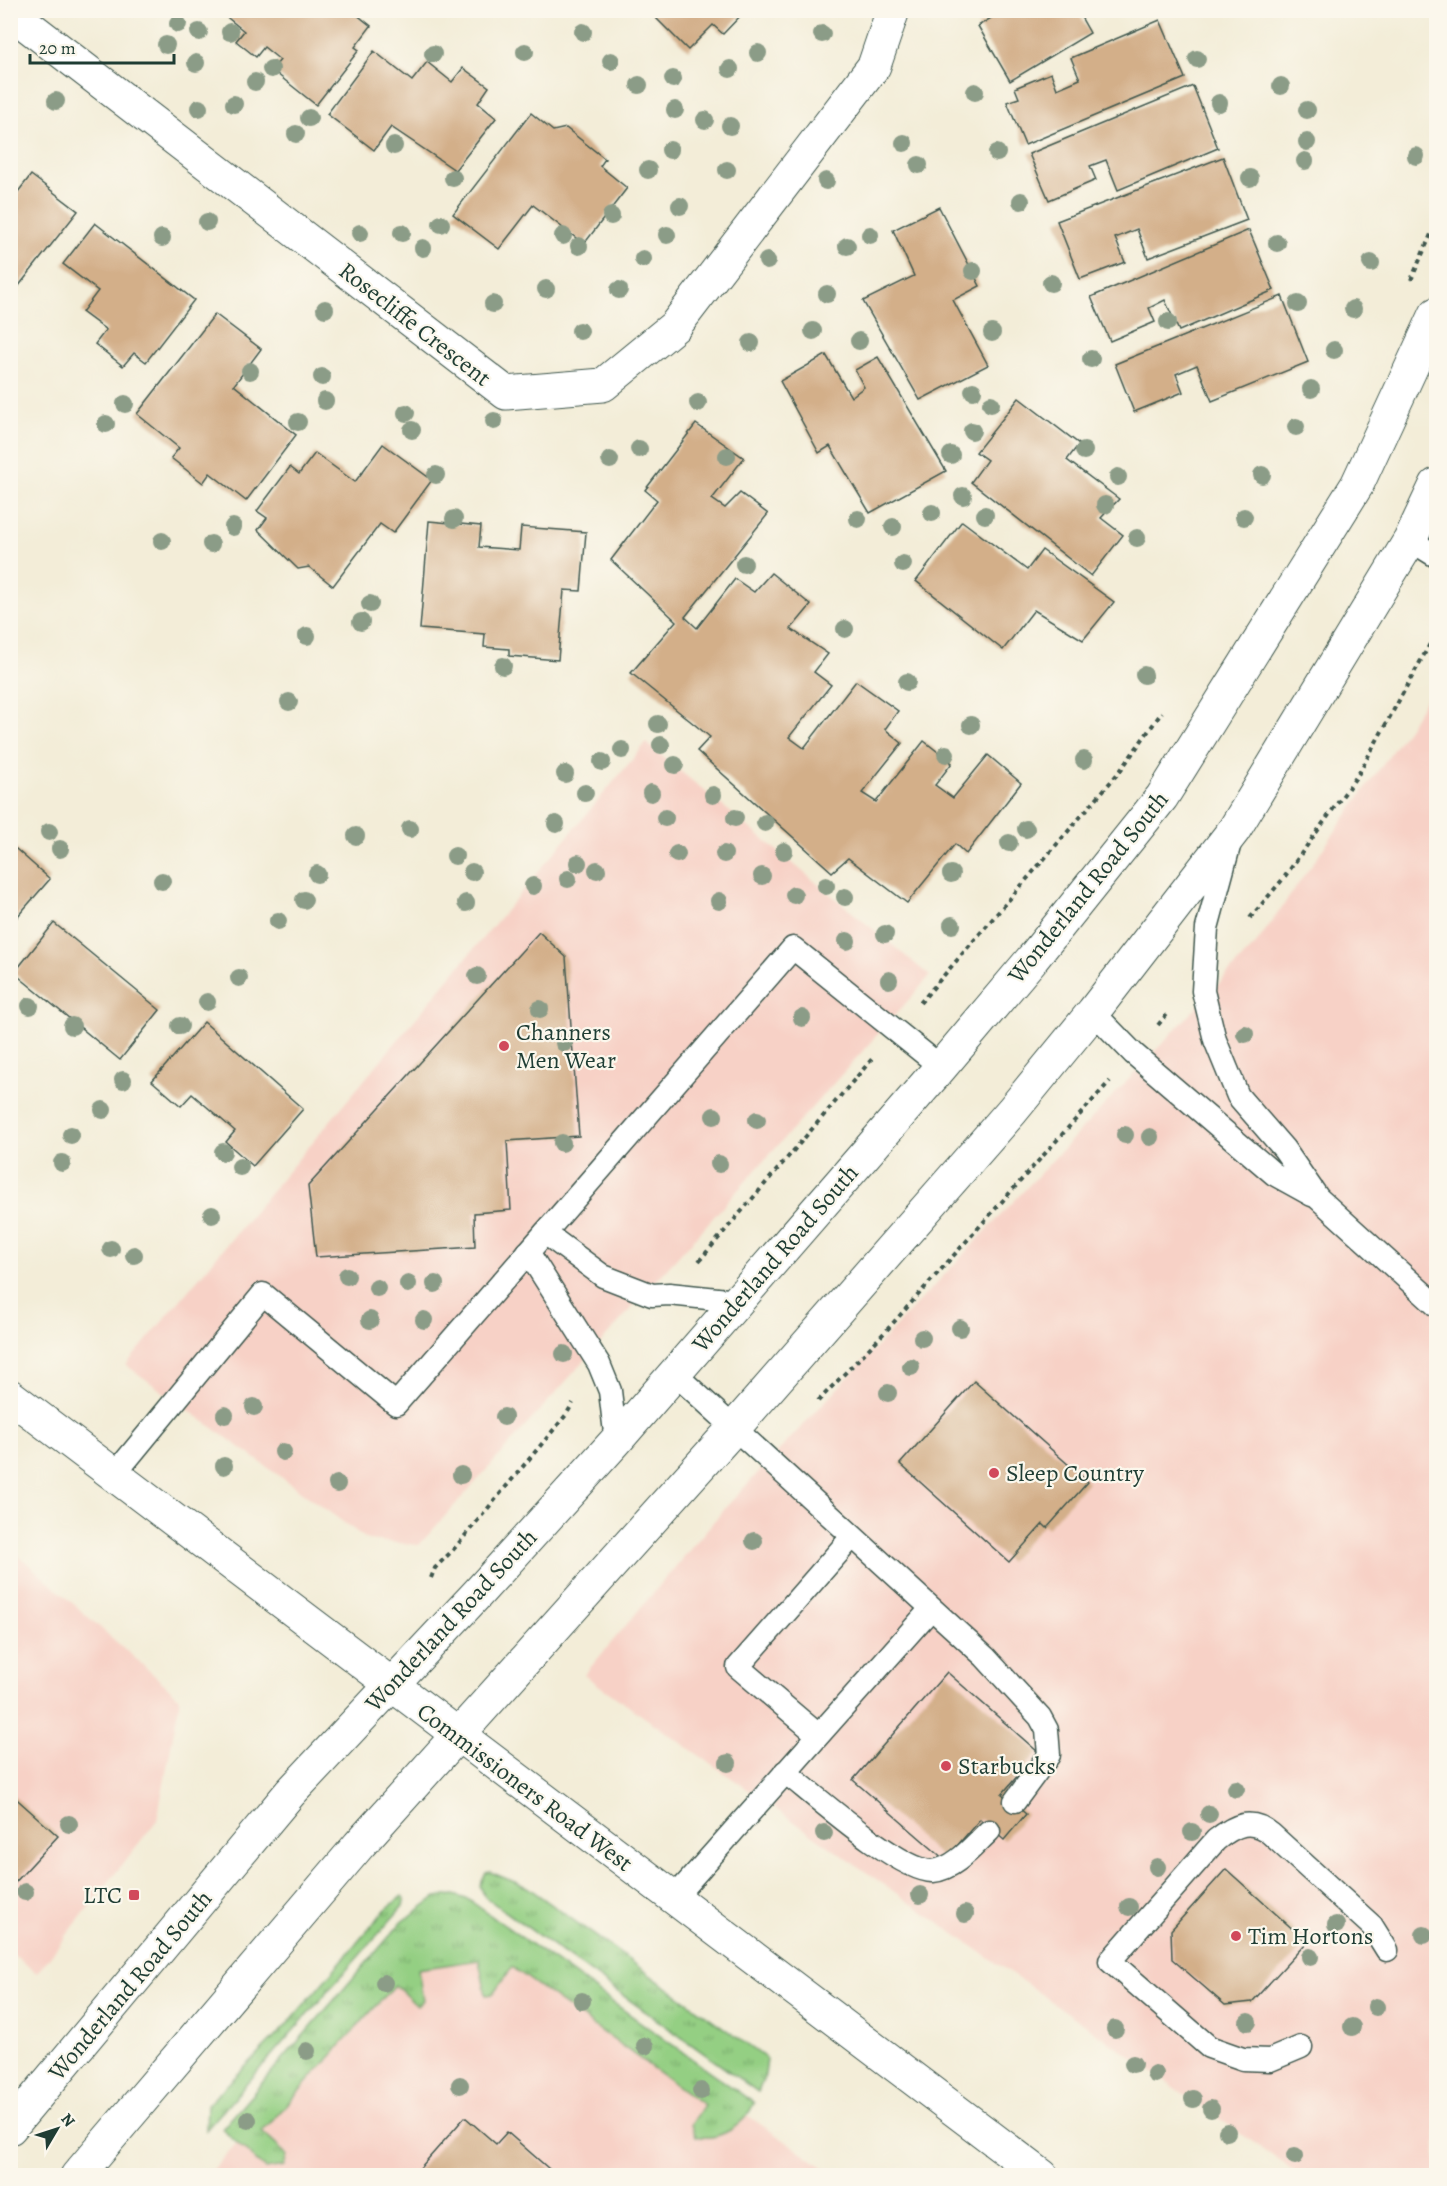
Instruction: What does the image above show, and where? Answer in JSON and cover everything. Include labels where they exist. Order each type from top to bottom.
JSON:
[{"type":"main road","name":"Rosecliffe Crescent","points":[[10,12],[506,393],[603,385],[675,326],[874,66],[893,10]]},
{"type":"main road","name":"Wonderland Road South","points":[[10,2128],[290,1793],[616,1441],[941,1067],[1033,958],[1162,797],[1357,485],[1437,314]]},
{"type":"main road","points":[[76,2175],[359,1845],[734,1428],[1012,1112],[1093,1012],[1234,830],[1423,548],[1437,485]]},
{"type":"main road","name":"Commissioners Road West","points":[[10,1396],[673,1899],[1042,2175]]},
{"type":"lane","points":[[1234,830],[1207,928],[1203,972],[1206,1011],[1238,1096],[1284,1149],[1318,1198],[1437,1305]]},
{"type":"lane","points":[[114,1475],[263,1294],[396,1404],[793,948],[941,1067]]},
{"type":"lane","points":[[1093,1012],[1134,1054],[1274,1174],[1318,1198]]},
{"type":"lane","points":[[545,1233],[603,1276],[652,1295],[669,1294],[737,1301]]},
{"type":"lane","points":[[528,1252],[599,1364],[610,1391],[616,1441]]},
{"type":"lane","points":[[675,1374],[985,1658],[1024,1697],[1047,1730],[1049,1755],[1015,1801]]},
{"type":"lane","points":[[818,1734],[738,1667],[852,1537]]},
{"type":"lane","points":[[673,1899],[930,1610]]},
{"type":"lane","points":[[785,1772],[872,1839],[913,1867],[933,1870],[947,1867],[988,1831]]},
{"type":"lane","points":[[1301,2047],[1270,2060],[1252,2060],[1209,2047],[1110,1961],[1216,1840],[1238,1824],[1261,1826],[1271,1834],[1372,1926],[1387,1950]]},
{"type":"path","points":[[1407,288],[1437,223]]},
{"type":"path","points":[[669,1294],[1120,771],[1167,704]]},
{"type":"path","points":[[427,1589],[435,1568],[566,1415],[599,1364]]},
{"type":"shaded area","points":[[1436,681],[1436,2175],[1300,2175],[584,1675],[725,1508],[1256,944],[1411,724]]},
{"type":"shaded area","points":[[646,743],[930,976],[419,1545],[368,1540],[126,1365]]},
{"type":"shaded area","points":[[10,1548],[180,1698],[157,1820],[37,1973],[11,1953]]},
{"type":"shaded area","points":[[446,1910],[832,2173],[830,2176],[207,2176]]},
{"type":"green space","points":[[490,1872],[527,1887],[767,2059],[765,2075],[758,2092],[485,1897],[480,1886],[486,1873]]},
{"type":"green space","points":[[454,1895],[469,1900],[754,2103],[750,2111],[738,2125],[722,2134],[696,2136],[691,2125],[704,2105],[512,1967],[493,1994],[486,1995],[479,1960],[418,1969],[423,2000],[417,2006],[395,1985],[262,2132],[287,2155],[284,2166],[265,2169],[222,2129],[401,1923],[436,1897]]},
{"type":"green space","points":[[402,1896],[405,1899],[403,1906],[206,2130],[207,2105],[284,2028],[385,1910]]},
{"type":"building","points":[[218,10],[351,10],[371,26],[355,47],[359,50],[316,105],[272,70],[280,60],[264,47],[256,57],[236,41],[244,31]]},
{"type":"building","points":[[648,10],[746,10],[723,34],[713,25],[688,50]]},
{"type":"building","points":[[1004,10],[1077,10],[1090,33],[1010,81],[978,26]]},
{"type":"building","points":[[1160,20],[1185,78],[1025,145],[1007,102],[1019,98],[1015,88],[1051,73],[1057,89],[1080,79],[1071,58]]},
{"type":"building","points":[[374,51],[412,81],[427,62],[452,82],[463,68],[489,87],[478,103],[496,118],[455,170],[391,127],[374,150],[327,114]]},
{"type":"building","points":[[1193,86],[1218,148],[1118,190],[1106,160],[1090,166],[1096,180],[1049,200],[1029,154]]},
{"type":"building","points":[[531,113],[553,131],[566,128],[605,159],[600,166],[627,188],[584,244],[533,205],[499,249],[453,214]]},
{"type":"building","points":[[1223,157],[1247,220],[1148,258],[1137,229],[1115,238],[1125,262],[1080,279],[1057,221]]},
{"type":"building","points":[[31,175],[78,211],[10,297],[10,195],[14,197]]},
{"type":"building","points":[[939,207],[980,286],[953,300],[988,365],[920,400],[863,301],[914,276],[893,230]]},
{"type":"building","points":[[95,223],[194,300],[146,362],[134,353],[123,366],[95,344],[106,330],[82,312],[98,291],[63,264]]},
{"type":"building","points":[[1249,230],[1274,290],[1179,331],[1165,300],[1149,308],[1155,322],[1110,341],[1091,297]]},
{"type":"building","points":[[1282,296],[1308,362],[1212,401],[1197,365],[1176,374],[1183,392],[1134,412],[1115,364]]},
{"type":"building","points":[[215,314],[261,349],[234,385],[296,435],[246,501],[210,473],[203,483],[171,458],[179,448],[137,414]]},
{"type":"building","points":[[826,355],[851,397],[864,387],[855,370],[878,357],[946,471],[870,513],[830,446],[819,453],[780,381]]},
{"type":"building","points":[[1019,398],[1079,444],[1067,460],[1119,499],[1101,518],[1123,535],[1091,576],[971,482],[987,460],[976,452]]},
{"type":"building","points":[[696,424],[744,458],[712,499],[725,508],[740,493],[768,514],[685,617],[697,628],[735,579],[754,592],[771,573],[811,605],[791,629],[828,654],[814,672],[831,685],[789,737],[804,748],[856,681],[898,711],[885,729],[902,743],[862,793],[876,802],[924,741],[952,763],[935,785],[953,798],[988,755],[1021,783],[966,854],[955,844],[907,903],[848,858],[832,872],[697,751],[710,737],[631,673],[676,621],[611,560],[657,500],[645,490]]},
{"type":"building","points":[[383,444],[432,480],[393,533],[380,524],[333,586],[309,567],[298,569],[258,530],[267,518],[257,511],[290,467],[299,474],[315,453],[355,482]]},
{"type":"building","points":[[429,521],[481,526],[479,547],[519,550],[521,527],[586,532],[581,591],[564,590],[558,660],[509,656],[509,649],[484,647],[485,634],[420,629]]},
{"type":"building","points":[[962,521],[1027,570],[1042,550],[1114,602],[1083,640],[1034,610],[1003,650],[916,581]]},
{"type":"building","points":[[16,849],[50,879],[10,925],[10,854]]},
{"type":"building","points":[[54,923],[160,1010],[120,1060],[14,973]]},
{"type":"building","name":"Channers Men Wear","points":[[539,932],[566,957],[579,1136],[507,1141],[511,1210],[474,1213],[475,1247],[316,1257],[308,1186]]},
{"type":"building","points":[[204,1022],[303,1109],[253,1166],[226,1142],[235,1131],[192,1094],[181,1106],[152,1081]]},
{"type":"building","name":"Sleep Country","points":[[974,1381],[1088,1482],[1047,1528],[1043,1524],[1009,1562],[900,1464]]},
{"type":"building","name":"Starbucks","points":[[947,1672],[1038,1752],[1002,1794],[1026,1814],[1004,1840],[980,1819],[945,1860],[853,1780]]},
{"type":"building","points":[[10,1793],[58,1836],[10,1888]]},
{"type":"building","name":"Tim Hortons","points":[[1226,1869],[1307,1942],[1252,2002],[1225,2005],[1172,1959],[1171,1930]]},
{"type":"building","points":[[465,2117],[496,2144],[507,2132],[557,2176],[413,2176]]},
{"type":"place","name":"Channers Men Wear","points":[[504,1046]]},
{"type":"place","name":"Sleep Country","points":[[994,1473]]},
{"type":"place","name":"Starbucks","points":[[946,1766]]},
{"type":"place","name":"LTC","points":[[134,1895]]},
{"type":"place","name":"Tim Hortons","points":[[1236,1936]]}]
